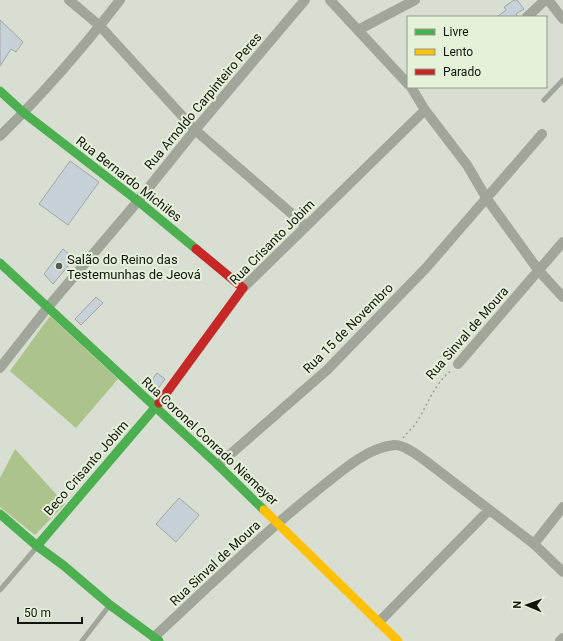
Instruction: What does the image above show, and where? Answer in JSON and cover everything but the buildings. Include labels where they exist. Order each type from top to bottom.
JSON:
[{"type":"street","points":[[69,0],[100,26],[195,130],[306,226]]},
{"type":"street","points":[[0,136],[24,112],[100,26],[120,0]]},
{"type":"street","name":"Rua Arnoldo Carpinteiro Peres","points":[[0,368],[48,307],[305,0]]},
{"type":"street","points":[[330,0],[407,83]]},
{"type":"street","points":[[358,30],[415,0]]},
{"type":"street","points":[[528,16],[547,0],[563,19]]},
{"type":"street","points":[[411,88],[425,110],[467,165],[487,199],[539,271],[563,297]]},
{"type":"street","name":"Rua Bernardo Michiles","points":[[0,91],[24,112],[138,201],[243,288]]},
{"type":"street","name":"Rua Crisanto Jobim","points":[[155,408],[243,288],[425,110]]},
{"type":"street","name":"Rua 15 de Novembro","points":[[218,465],[327,370],[426,268],[542,134]]},
{"type":"street","name":"Rua Sinval de Moura","points":[[458,364],[563,242]]},
{"type":"street","name":"Rua Coronel Conrado Niemeyer","points":[[0,262],[278,522],[398,641]]},
{"type":"street","name":"Beco Crisanto Jobim","points":[[37,546],[155,408]]},
{"type":"street","points":[[396,445],[415,453],[534,544],[563,572]]},
{"type":"street","name":"Rua Sinval de Moura","points":[[157,639],[278,522],[346,467],[377,449],[396,445]]},
{"type":"street","points":[[534,544],[563,507]]},
{"type":"street","points":[[379,622],[489,510]]},
{"type":"street","points":[[0,514],[110,605],[157,639]]},
{"type":"street","points":[[560,641],[563,638]]},
{"type":"lane","points":[[544,100],[563,80]]},
{"type":"lane","points":[[0,590],[37,546]]},
{"type":"lane","points":[[82,641],[110,605]]},
{"type":"path","name":"Rua Sinval de Moura","points":[[396,445],[414,426],[434,390],[445,374],[458,364]]},
{"type":"green space","points":[[50,316],[118,379],[76,428],[10,371]]},
{"type":"green space","points":[[15,449],[65,504],[35,535],[0,507],[0,478]]},
{"type":"traffic: fast","points":[[0,91],[24,113],[138,201],[196,249]]},
{"type":"traffic: fast","points":[[0,263],[218,465],[264,510]]},
{"type":"traffic: fast","points":[[37,546],[159,403]]},
{"type":"traffic: fast","points":[[0,514],[110,605],[159,641]]},
{"type":"traffic: slow","points":[[264,510],[398,641]]},
{"type":"traffic: jam","points":[[159,403],[243,288],[196,249]]},
{"type":"place","name":"Salão do Reino das Testemunhas de Jeová","points":[[59,266]]}]
